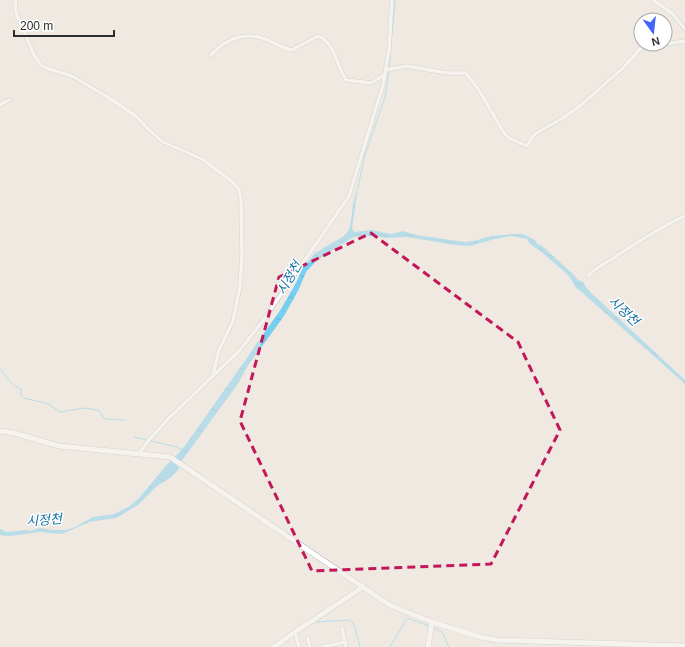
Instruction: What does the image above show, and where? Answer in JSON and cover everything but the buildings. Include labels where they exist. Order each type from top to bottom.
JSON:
[{"type":"main road","points":[[0,431],[14,433],[60,446],[172,458],[394,607],[432,622],[480,637],[497,640],[586,645],[685,646]]},
{"type":"main road","points":[[274,647],[363,587]]},
{"type":"main road","points":[[428,647],[432,622]]},
{"type":"street","points":[[16,0],[15,6],[17,15],[34,55],[41,65],[72,76],[106,96],[136,116],[159,139],[202,159],[230,180],[239,189],[241,200],[242,238],[242,269],[240,286],[233,321],[218,350],[213,375]]},
{"type":"street","points":[[139,454],[149,440],[168,419],[236,355],[255,331],[349,196],[382,92],[389,50],[392,0]]},
{"type":"street","points":[[653,0],[676,17],[685,29]]},
{"type":"street","points":[[211,55],[220,45],[238,37],[252,36],[262,38],[292,50],[318,36],[330,45],[346,80],[371,83],[384,75]]},
{"type":"street","points":[[386,70],[406,66],[447,73],[466,73],[480,92],[504,133],[513,141],[527,146],[538,132],[563,118],[580,106],[623,68],[640,49],[645,47],[685,42]]},
{"type":"street","points":[[0,105],[9,100]]},
{"type":"street","points":[[588,276],[600,265],[643,238],[685,216]]},
{"type":"street","points":[[342,629],[346,647]]},
{"type":"street","points":[[295,632],[299,647]]},
{"type":"street","points":[[308,638],[310,647]]},
{"type":"street","points":[[322,647],[345,642]]},
{"type":"highlighted area","points":[[371,233],[518,342],[560,430],[491,564],[312,571],[240,421],[279,277]]},
{"type":"water","points":[[358,186],[352,228],[354,232],[372,230],[391,234],[403,231],[416,235],[465,242],[491,236],[522,234],[535,240],[537,244],[541,245],[578,280],[583,282],[587,289],[685,380],[685,384],[576,288],[568,275],[538,249],[531,245],[527,239],[511,236],[470,246],[407,237],[386,238],[366,235],[354,237],[318,259],[306,272],[299,289],[284,316],[249,364],[237,385],[181,462],[175,457],[187,443],[281,309],[296,283],[303,267],[315,253],[344,236],[349,230],[353,204]]},
{"type":"water","points":[[171,460],[179,465],[179,469],[170,478],[157,486],[138,505],[116,518],[89,522],[62,534],[40,532],[10,536],[0,535],[0,529],[7,532],[26,530],[31,531],[39,528],[65,530],[73,528],[93,517],[114,514],[130,506],[139,498]]},
{"type":"waterway","points":[[389,67],[395,0]]},
{"type":"waterway","points":[[358,187],[365,155],[385,97],[389,71]]},
{"type":"waterway","points":[[0,369],[13,385],[21,389],[21,395],[24,398],[49,404],[60,412],[84,408],[98,410],[105,419],[125,420]]},
{"type":"waterway","points":[[134,437],[147,440]]},
{"type":"waterway","points":[[151,441],[181,449]]},
{"type":"waterway","points":[[390,647],[407,618],[429,626]]},
{"type":"waterway","points":[[315,622],[350,620],[354,625],[360,647]]},
{"type":"waterway","points":[[434,628],[442,632],[449,647]]},
{"type":"water label","name":"시정천","points":[[289,278]]},
{"type":"water label","name":"시정천","points":[[624,311]]},
{"type":"water label","name":"시정천","points":[[44,520]]}]
